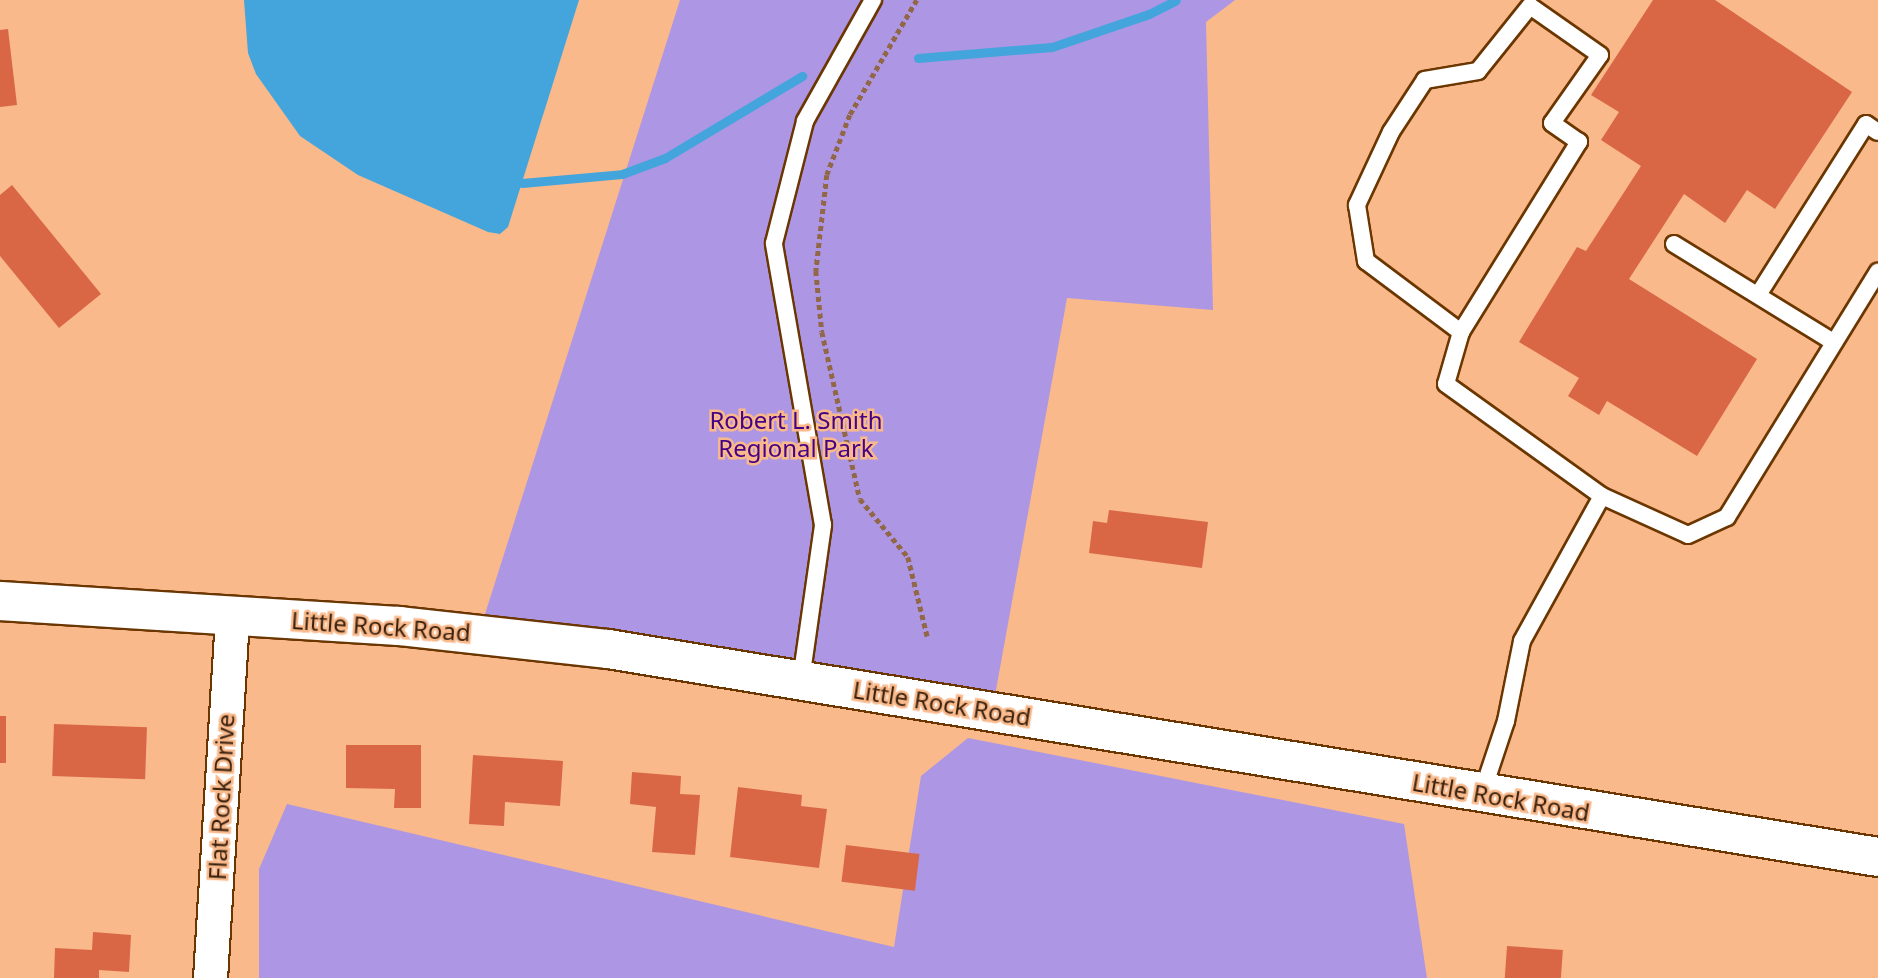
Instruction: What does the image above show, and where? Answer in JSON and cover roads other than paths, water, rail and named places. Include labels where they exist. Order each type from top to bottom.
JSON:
[{"type":"main road","name":"Little Rock Road","points":[[0,601],[479,633],[801,680],[1878,857]]},
{"type":"street","name":"Flat Rock Drive","points":[[210,978],[232,616]]},
{"type":"lane","points":[[801,680],[823,525],[774,243],[805,121],[873,0]]},
{"type":"lane","points":[[1461,332],[1366,261],[1357,205],[1391,132],[1424,80],[1478,71],[1530,6],[1600,55],[1552,123],[1579,142],[1461,332],[1446,384],[1602,496],[1688,535],[1727,517],[1878,272]]},
{"type":"lane","points":[[1758,295],[1866,124],[1878,132]]},
{"type":"lane","points":[[1674,244],[1833,342]]},
{"type":"lane","points":[[1482,793],[1506,721],[1521,641],[1602,496]]},
{"type":"water","points":[[244,0],[579,0],[508,227],[500,234],[488,232],[358,175],[300,136],[256,74],[248,53]]},
{"type":"waterway","points":[[918,58],[1052,47],[1149,14],[1176,0]]},
{"type":"waterway","points":[[522,183],[622,174],[665,158],[802,76]]},
{"type":"park label","name":"Robert L. Smith Regional Park","points":[[796,434]]}]
